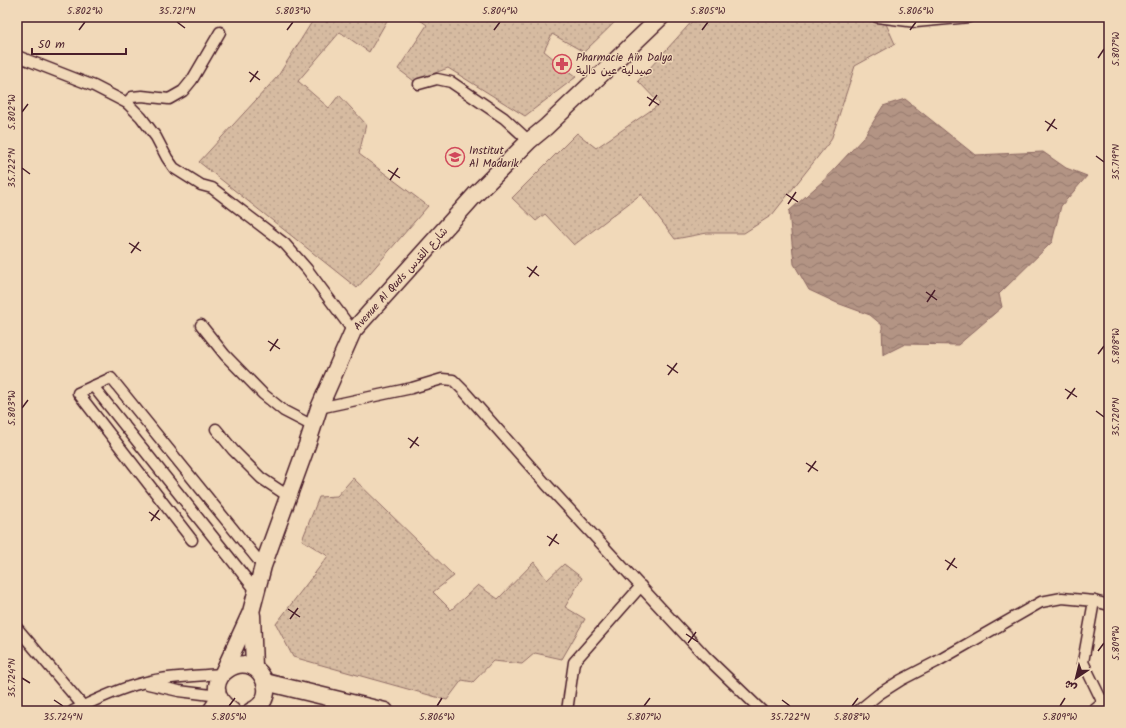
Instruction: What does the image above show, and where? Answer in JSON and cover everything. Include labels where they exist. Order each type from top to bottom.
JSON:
[{"type":"main road","name":"Avenue Al Quds شارع القدس","points":[[216,702],[218,685],[252,612],[263,566],[319,408],[353,331],[475,195],[529,141],[546,127],[661,17]]},
{"type":"main road","name":"Avenue Al Quds شارع القدس","points":[[252,612],[254,667]]},
{"type":"main road","points":[[223,674],[232,666],[243,664],[254,667],[263,676],[266,682],[266,692],[263,702],[258,710]]},
{"type":"main road","points":[[266,682],[385,711]]},
{"type":"main road","points":[[216,702],[232,711]]},
{"type":"street","points":[[877,17],[916,22],[969,17]]},
{"type":"street","points":[[127,103],[132,97],[142,96],[169,99],[183,91],[192,80],[220,32]]},
{"type":"street","points":[[17,56],[94,86],[127,103],[141,117],[156,137],[174,168],[205,187],[212,188],[285,244],[307,269],[353,331]]},
{"type":"street","points":[[419,84],[437,79],[451,82],[504,118],[529,141]]},
{"type":"street","points":[[201,325],[225,355],[263,394],[284,411],[313,426]]},
{"type":"street","points":[[192,540],[78,392],[112,378],[263,566]]},
{"type":"street","points":[[319,408],[412,388],[435,380],[453,380],[546,484],[706,656],[762,711]]},
{"type":"street","points":[[92,386],[257,592]]},
{"type":"street","points":[[216,429],[233,450],[261,478],[288,496]]},
{"type":"street","points":[[567,711],[574,662],[642,586]]},
{"type":"street","points":[[858,711],[879,694],[901,680],[1042,602],[1062,598],[1094,601],[1109,605]]},
{"type":"street","points":[[1093,711],[1106,700],[1083,662],[1094,601]]},
{"type":"street","points":[[17,628],[84,706]]},
{"type":"street","points":[[73,711],[105,695],[142,683],[189,676],[223,674]]},
{"type":"street","points":[[142,683],[179,691],[216,702]]},
{"type":"shaded area","points":[[315,17],[324,17],[327,23],[331,17],[389,17],[369,52],[340,32],[298,81],[329,108],[339,95],[366,124],[359,154],[428,206],[357,288],[199,162],[278,76]]},
{"type":"shaded area","points":[[416,17],[620,17],[584,52],[552,34],[544,51],[576,77],[525,116],[448,68],[414,81],[398,69],[427,25]]},
{"type":"shaded area","points":[[696,17],[883,17],[895,44],[855,66],[831,140],[772,215],[744,233],[707,233],[675,239],[641,194],[574,245],[545,214],[536,221],[512,198],[577,133],[596,148],[660,104],[638,81]]},
{"type":"shaded area","points":[[353,478],[454,576],[433,592],[451,610],[478,585],[498,599],[534,562],[547,580],[564,564],[582,578],[565,607],[585,619],[562,659],[535,653],[522,664],[493,661],[473,682],[462,680],[447,700],[293,657],[276,624],[328,556],[302,540],[319,497],[337,496]]},
{"type":"water","points":[[905,99],[975,155],[1043,152],[1066,168],[1087,176],[1061,206],[1052,242],[999,294],[1002,307],[958,345],[905,344],[883,355],[882,325],[870,315],[837,303],[809,290],[794,264],[789,211],[823,181],[864,137],[883,106]]},
{"type":"place","name":"Pharmacie Aïn Dalya صيدلية عين دالية","points":[[562,64]]},
{"type":"place","name":"Institut Al Madarik","points":[[455,157]]}]
